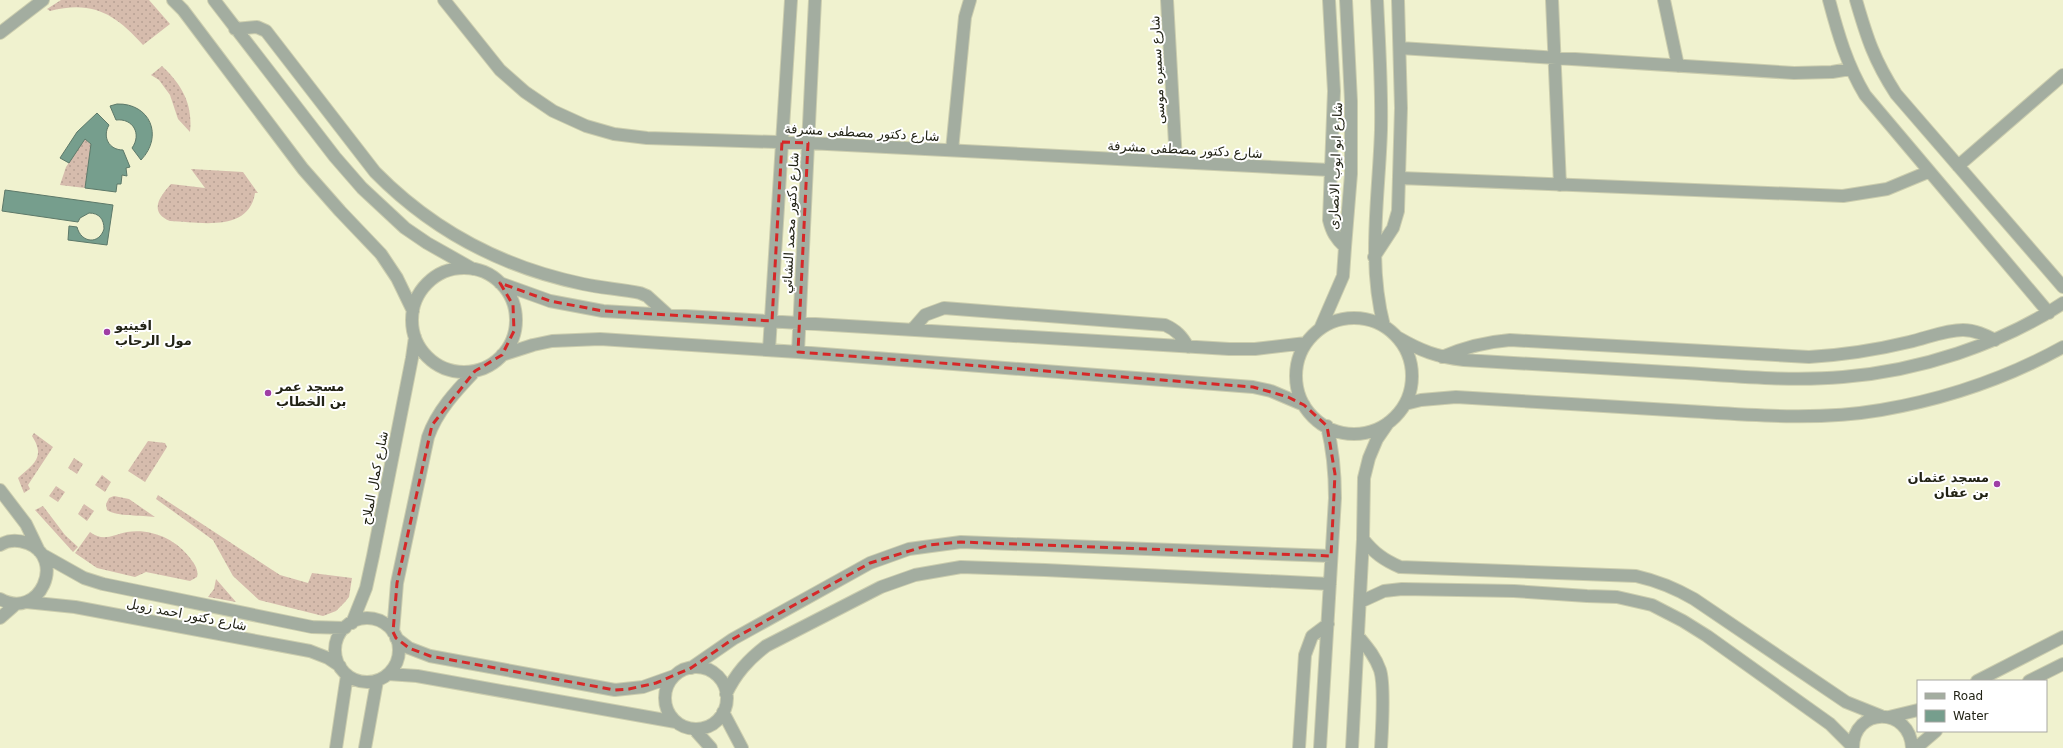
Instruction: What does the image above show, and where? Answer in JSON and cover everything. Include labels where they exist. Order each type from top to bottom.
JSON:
[{"type":"street","points":[[0,33],[43,0]]},
{"type":"street","points":[[173,0],[183,10],[311,178],[381,254],[397,278],[413,311]]},
{"type":"street","points":[[214,0],[335,158],[362,188],[405,228],[427,244],[473,269],[492,276],[508,293],[513,305],[515,318],[512,338],[502,355],[494,362],[475,371],[460,372],[439,365],[422,350],[415,337],[412,324],[413,311],[422,289],[434,277],[450,270],[461,268],[473,269]]},
{"type":"street","name":"شارع دكتور مصطفى مشرفة","points":[[444,0],[500,70],[525,92],[553,111],[586,126],[614,134],[647,138],[808,143],[1330,170]]},
{"type":"street","name":"شارع دكتور محمد النشائي","points":[[769,350],[791,0]]},
{"type":"street","name":"شارع دكتور محمد النشائي","points":[[798,352],[815,0]]},
{"type":"street","points":[[952,150],[965,17],[970,0]]},
{"type":"street","name":"شارع سميره موسى","points":[[1167,0],[1176,162]]},
{"type":"street","points":[[1329,0],[1334,91],[1328,220],[1331,231],[1337,240],[1346,247]]},
{"type":"street","name":"شارع ابو ايوب الانصارى","points":[[1320,329],[1343,276],[1346,247],[1351,174],[1351,101],[1346,0]]},
{"type":"street","points":[[1377,0],[1381,121],[1374,257],[1378,304],[1384,326]]},
{"type":"street","points":[[1374,257],[1393,228],[1398,211],[1400,178],[1400,48],[1398,0]]},
{"type":"street","points":[[1552,0],[1560,184]]},
{"type":"street","points":[[1664,0],[1678,66]]},
{"type":"street","points":[[1829,0],[1850,69],[1875,109],[2048,313]]},
{"type":"street","points":[[1856,0],[1869,47],[1879,69],[1896,94],[2063,287]]},
{"type":"street","points":[[235,29],[257,27],[266,31],[375,172],[394,191],[437,225],[466,242],[526,269],[583,284],[640,292],[647,296],[668,315]]},
{"type":"street","points":[[1400,48],[1794,73],[1832,72],[1850,69]]},
{"type":"street","points":[[1958,166],[2063,74]]},
{"type":"street","points":[[1400,178],[1843,196],[1887,189],[1928,172]]},
{"type":"street","points":[[500,283],[550,301],[603,311],[1188,347],[1255,349],[1306,343]]},
{"type":"street","points":[[1389,422],[1371,431],[1352,434],[1333,430],[1317,420],[1304,405],[1297,387],[1296,372],[1299,357],[1306,343],[1320,329],[1338,320],[1358,318],[1372,320],[1384,326],[1397,337],[1418,350],[1441,358],[1707,374],[1810,378],[1879,373],[1931,360],[1995,340],[2048,313],[2063,303]]},
{"type":"street","points":[[912,330],[925,315],[944,308],[1165,325],[1182,337],[1188,347]]},
{"type":"street","points":[[1441,358],[1462,348],[1486,342],[1510,340],[1809,357],[1871,351],[1947,332],[1963,330],[1980,333],[1995,340]]},
{"type":"street","name":"شارع كمال الملاح","points":[[348,625],[366,588],[415,337]]},
{"type":"street","points":[[1352,748],[1363,539],[1364,478],[1368,458],[1377,439],[1389,422],[1405,404],[1411,387],[1411,369],[1407,352],[1397,337]]},
{"type":"street","points":[[502,355],[533,345],[552,341],[579,339],[769,350],[1253,387],[1271,390],[1304,405]]},
{"type":"street","points":[[1405,404],[1421,400],[1456,397],[1784,416],[1847,413],[1881,410],[1938,398],[2034,363],[2063,347]]},
{"type":"street","points":[[475,371],[439,414],[432,425],[428,437],[397,583],[395,635],[399,649],[397,661],[388,674],[377,681],[366,682],[356,680],[343,670],[336,657],[338,636],[348,625],[363,619],[373,619],[382,623],[395,635],[409,648],[430,656],[614,690],[649,685],[692,668],[733,639],[870,563],[908,549],[929,545],[961,542],[1331,556]]},
{"type":"street","points":[[1320,748],[1328,624],[1335,474],[1333,450],[1327,426]]},
{"type":"street","points":[[0,490],[26,524],[41,553],[47,569],[46,580],[42,589],[35,597],[21,603],[0,618]]},
{"type":"street","points":[[1363,539],[1381,558],[1400,567],[1636,576],[1671,586],[1694,599],[1846,702],[1897,720],[1906,728],[1911,739],[1912,748]]},
{"type":"street","name":"شارع دكتور احمد زويل","points":[[0,545],[12,541],[22,541],[31,544],[41,553],[84,578],[103,584],[304,625],[348,625]]},
{"type":"street","points":[[726,694],[740,670],[749,659],[766,646],[881,587],[898,580],[934,571],[961,567],[1330,584]]},
{"type":"street","points":[[1360,602],[1384,591],[1402,589],[1514,591],[1635,600],[1660,609],[1707,636],[1830,724],[1853,747]]},
{"type":"street","name":"شارع دكتور احمد زويل","points":[[0,599],[21,603],[75,607],[310,651],[328,658],[343,670]]},
{"type":"street","points":[[1299,748],[1305,655],[1312,636],[1328,624]]},
{"type":"street","points":[[1358,636],[1372,652],[1381,671],[1381,748]]},
{"type":"street","points":[[1979,680],[2063,637]]},
{"type":"street","points":[[2032,680],[2063,664]]},
{"type":"street","points":[[388,674],[417,676],[676,722],[695,730],[712,725],[723,712],[726,703],[726,694],[723,685],[710,671],[692,668]]},
{"type":"street","points":[[336,748],[343,670]]},
{"type":"street","points":[[674,676],[666,689],[665,704],[669,714],[676,722]]},
{"type":"street","points":[[365,748],[377,681]]},
{"type":"street","points":[[1853,747],[1853,739],[1861,726],[1874,717],[1885,717],[1917,710]]},
{"type":"street","points":[[723,712],[742,748]]},
{"type":"street","points":[[695,730],[711,748]]},
{"type":"street","points":[[1916,748],[1935,732]]},
{"type":"highlighted area","points":[[782,142],[808,143],[798,352],[1253,387],[1288,397],[1304,405],[1327,426],[1335,474],[1331,556],[961,542],[929,545],[870,563],[733,639],[691,668],[656,683],[629,689],[615,690],[430,656],[409,648],[396,638],[393,632],[397,583],[432,425],[475,371],[502,355],[514,331],[513,305],[500,283],[550,301],[603,311],[772,321]]},
{"type":"shaded area","points":[[61,0],[149,0],[170,24],[143,45],[123,25],[102,12],[79,7],[50,11],[47,9]]},
{"type":"shaded area","points":[[162,66],[175,80],[185,96],[190,113],[190,132],[178,119],[170,95],[159,80],[151,75]]},
{"type":"shaded area","points":[[85,139],[91,144],[85,188],[60,185],[66,167]]},
{"type":"shaded area","points":[[191,169],[243,172],[258,193],[255,193],[251,206],[243,214],[233,220],[208,223],[170,221],[159,213],[158,204],[163,194],[171,184],[205,188]]},
{"type":"shaded area","points":[[34,433],[53,447],[28,485],[30,489],[24,493],[18,478],[36,461],[38,456],[38,450],[32,436]]},
{"type":"shaded area","points":[[148,441],[165,443],[167,447],[145,482],[128,471]]},
{"type":"shaded area","points":[[74,458],[83,464],[77,474],[68,468]]},
{"type":"shaded area","points":[[102,475],[111,482],[105,492],[95,485]]},
{"type":"shaded area","points":[[56,486],[65,492],[58,502],[49,496]]},
{"type":"shaded area","points":[[158,495],[280,575],[308,583],[312,573],[352,578],[349,597],[336,611],[323,616],[259,600],[233,576],[213,540],[156,499]]},
{"type":"shaded area","points":[[114,496],[129,499],[155,517],[123,515],[107,510],[106,504],[109,498]]},
{"type":"shaded area","points":[[84,504],[94,511],[87,521],[78,514]]},
{"type":"shaded area","points":[[43,506],[65,535],[78,547],[73,552],[35,510]]},
{"type":"shaded area","points":[[136,531],[154,533],[162,536],[178,545],[192,560],[196,567],[197,577],[190,581],[146,572],[135,577],[97,568],[75,553],[90,532],[99,537],[113,536]]},
{"type":"shaded area","points":[[216,579],[236,602],[208,597],[214,589]]},
{"type":"water","points":[[117,104],[128,105],[138,109],[145,115],[150,123],[152,141],[148,151],[141,160],[132,148],[136,137],[134,128],[127,122],[116,120],[110,106]]},
{"type":"water","points":[[97,113],[109,125],[106,134],[108,142],[114,148],[123,150],[130,167],[126,168],[127,176],[122,175],[121,184],[117,184],[116,192],[85,188],[91,144],[85,139],[69,163],[60,158],[77,132]]},
{"type":"water","points":[[5,190],[113,205],[107,245],[68,240],[69,226],[77,227],[82,236],[86,239],[94,240],[98,238],[104,229],[103,222],[98,215],[89,213],[80,218],[78,222],[2,211]]},
{"type":"place","name":"افينيو مول الرحاب","points":[[107,332]]},
{"type":"place","name":"مسجد عمر بن الخطاب","points":[[268,393]]},
{"type":"place","name":"مسجد عثمان بن عفان","points":[[1997,484]]}]
